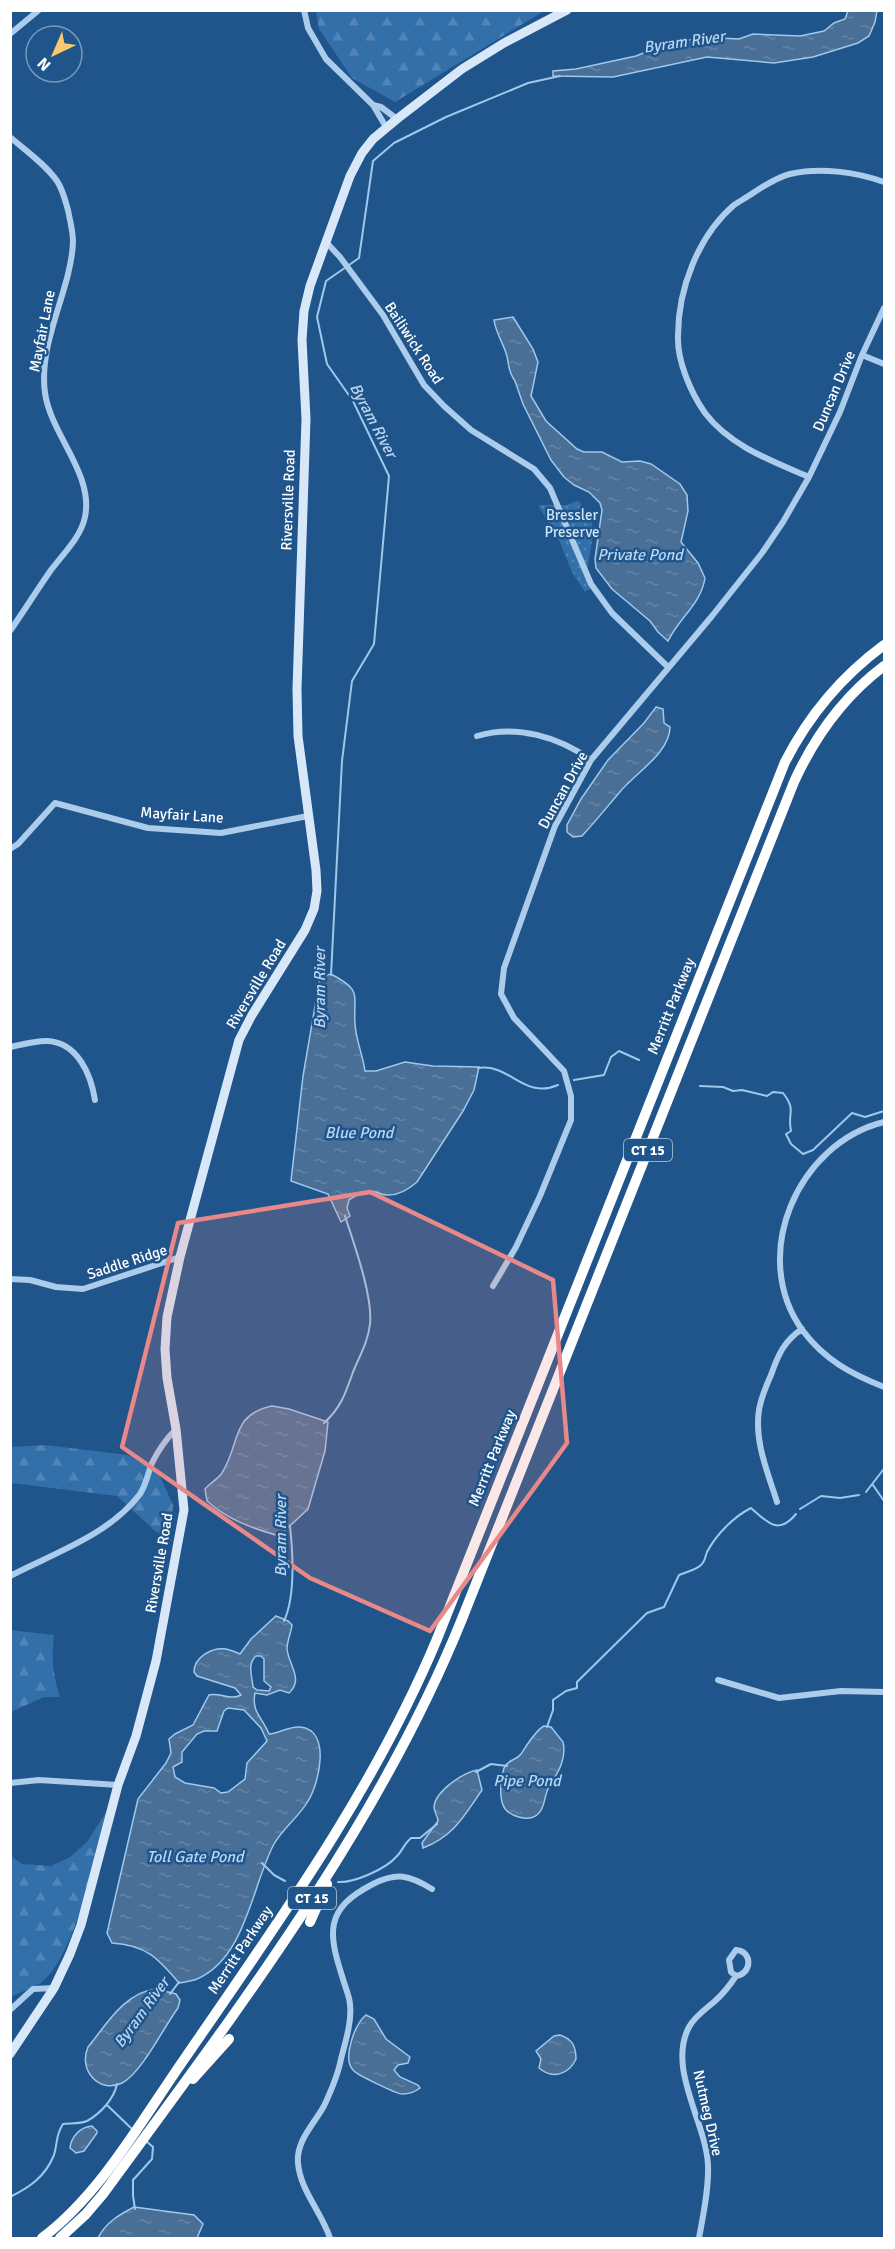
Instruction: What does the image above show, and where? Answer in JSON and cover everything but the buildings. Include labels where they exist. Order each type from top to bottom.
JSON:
[{"type":"highway","name":"Merritt Parkway","points":[[150,2121],[361,1790],[407,1706],[439,1633],[779,774],[797,739],[820,707],[846,677],[885,645]]},
{"type":"highway","name":"Merritt Parkway","points":[[42,2238],[82,2202],[127,2151],[286,1938],[342,1851],[402,1750],[447,1656],[800,769],[812,746],[835,714],[861,686],[885,666]]},
{"type":"highway","points":[[310,1922],[342,1851]]},
{"type":"highway","points":[[150,2121],[229,2039]]},
{"type":"highway","name":"Merritt Parkway","points":[[60,2238],[95,2204],[127,2151]]},
{"type":"street","points":[[10,34],[39,10]]},
{"type":"street","points":[[304,10],[311,34],[326,59],[373,105],[386,127]]},
{"type":"street","name":"Riversville Road","points":[[10,2054],[54,1988],[81,1925],[118,1785],[136,1736],[153,1671],[181,1536],[184,1510],[165,1349],[167,1317],[180,1257],[239,1040],[305,930],[314,909],[317,891],[316,870],[298,736],[297,689],[306,419],[302,340],[306,303],[350,177],[368,146],[386,127],[462,69],[504,43],[567,10]]},
{"type":"street","points":[[373,105],[381,107],[397,118]]},
{"type":"street","name":"Mayfair Lane","points":[[10,137],[51,173],[58,183],[63,192],[72,230],[73,243],[54,317],[44,378],[47,407],[77,467],[85,493],[86,507],[80,530],[10,631]]},
{"type":"street","points":[[809,477],[748,450],[722,430],[705,412],[684,370],[677,337],[687,276],[715,226],[734,206],[769,183],[789,174],[829,171],[885,182]]},
{"type":"street","name":"Bailiwick Road","points":[[326,242],[340,257],[382,315],[424,385],[471,430],[534,469],[550,488],[591,584],[612,613],[668,666]]},
{"type":"street","name":"Duncan Drive","points":[[493,1286],[516,1247],[540,1196],[571,1120],[571,1096],[564,1071],[514,1018],[501,994],[504,968],[555,826],[591,760],[762,553],[783,522],[809,477],[885,308]]},
{"type":"street","points":[[862,355],[885,364]]},
{"type":"street","points":[[477,736],[491,731],[513,730],[572,747],[591,760]]},
{"type":"street","name":"Mayfair Lane","points":[[10,849],[18,844],[55,803],[148,828],[221,833],[308,816]]},
{"type":"street","points":[[10,1047],[47,1041],[55,1042],[70,1050],[79,1057],[88,1071],[95,1100]]},
{"type":"street","points":[[885,1122],[855,1134],[820,1159],[807,1175],[791,1204],[780,1256],[786,1294],[802,1329],[829,1360],[844,1370],[885,1387]]},
{"type":"street","name":"Saddle Ridge","points":[[10,1279],[82,1289],[180,1257]]},
{"type":"street","points":[[777,1502],[761,1446],[758,1428],[759,1410],[778,1356],[791,1336],[802,1329]]},
{"type":"street","points":[[10,1576],[79,1542],[103,1527],[127,1507],[141,1492],[153,1462],[165,1441],[176,1429]]},
{"type":"street","points":[[718,1680],[779,1698],[852,1691],[885,1692]]},
{"type":"street","points":[[10,1783],[39,1780],[118,1785]]},
{"type":"street","points":[[330,2238],[309,2196],[297,2161],[301,2142],[323,2108],[332,2088],[347,2034],[350,2005],[332,1939],[333,1920],[344,1904],[362,1890],[387,1876],[415,1879],[432,1889]]},
{"type":"street","name":"Nutmeg Drive","points":[[699,2238],[708,2166],[704,2136],[691,2101],[683,2048],[688,2027],[717,1999],[736,1976]]},
{"type":"street","points":[[10,2010],[33,1989],[54,1988]]},
{"type":"highlighted area","points":[[370,1192],[553,1280],[567,1443],[430,1631],[310,1578],[122,1447],[178,1223]]},
{"type":"green space","points":[[316,10],[544,11],[395,102],[352,78],[319,29]]},
{"type":"green space","name":"Bressler Preserve","points":[[578,501],[591,516],[593,534],[587,572],[595,586],[585,592],[572,572],[559,540],[538,505],[566,505]]},
{"type":"green space","points":[[45,1445],[128,1455],[159,1474],[173,1505],[171,1541],[154,1530],[117,1496],[11,1483],[11,1447]]},
{"type":"green space","points":[[10,1630],[54,1635],[53,1666],[60,1697],[44,1697],[11,1712]]},
{"type":"green space","points":[[110,1806],[84,1900],[65,1949],[55,1968],[43,1981],[11,1997],[11,1856],[22,1864],[51,1866],[70,1857],[87,1842]]},
{"type":"water","points":[[848,11],[877,11],[869,36],[858,43],[813,57],[774,63],[707,57],[613,77],[553,76],[553,71],[576,69],[636,56],[668,43],[699,37],[739,39],[753,34],[800,36],[824,31],[834,23],[845,19]]},
{"type":"water","name":"Private Pond","points":[[513,317],[533,349],[538,362],[531,396],[546,421],[577,449],[584,452],[602,452],[622,462],[640,461],[651,464],[680,484],[687,495],[688,511],[681,542],[698,563],[705,578],[699,596],[668,641],[650,621],[612,589],[596,568],[595,559],[602,510],[600,503],[589,492],[564,477],[551,460],[523,404],[494,320]]},
{"type":"water","points":[[656,707],[663,709],[664,723],[670,727],[664,746],[650,763],[625,786],[582,836],[573,837],[567,832],[567,825],[581,799],[608,760],[644,723]]},
{"type":"water","name":"Blue Pond","points":[[331,974],[348,985],[354,994],[356,1030],[365,1071],[376,1071],[405,1062],[433,1066],[479,1067],[474,1090],[463,1111],[417,1182],[394,1194],[385,1195],[369,1191],[358,1194],[349,1200],[347,1208],[350,1216],[341,1222],[328,1194],[291,1181],[303,1076],[320,977]]},
{"type":"water","points":[[272,1406],[328,1422],[325,1451],[308,1509],[279,1536],[223,1513],[207,1501],[205,1489],[222,1473],[243,1423],[259,1410]]},
{"type":"water","name":"Toll Gate Pond","points":[[276,1616],[292,1625],[287,1649],[295,1677],[293,1688],[289,1693],[280,1690],[267,1695],[255,1693],[254,1700],[258,1715],[269,1734],[296,1727],[310,1730],[316,1737],[319,1747],[319,1771],[308,1801],[274,1844],[246,1919],[227,1955],[213,1969],[197,1979],[179,1983],[150,1954],[124,1944],[112,1943],[107,1933],[138,1799],[166,1763],[171,1753],[169,1739],[193,1725],[209,1695],[237,1697],[241,1695],[235,1688],[197,1676],[194,1672],[197,1662],[205,1654],[215,1650],[226,1649],[240,1654],[251,1639]],"holes":[[[256,1656],[264,1659],[264,1681],[271,1687],[269,1691],[257,1690],[253,1687],[251,1666]],[[228,1708],[244,1710],[261,1728],[267,1741],[247,1763],[245,1779],[228,1792],[221,1793],[214,1788],[185,1783],[175,1777],[173,1767],[182,1762],[182,1752],[197,1734],[204,1731],[217,1731],[224,1711]]]},
{"type":"water","name":"Pipe Pond","points":[[544,1726],[551,1727],[563,1742],[564,1755],[540,1812],[534,1817],[519,1817],[505,1809],[503,1805],[501,1786],[504,1768],[519,1756],[534,1735]]},
{"type":"water","points":[[477,1770],[482,1790],[470,1808],[443,1838],[423,1848],[422,1843],[438,1821],[434,1807],[439,1795],[458,1779]]},
{"type":"water","points":[[156,1989],[176,1994],[180,2000],[178,2008],[145,2060],[129,2078],[114,2086],[98,2083],[88,2071],[86,2064],[88,2047],[126,2003],[145,1991]]},
{"type":"water","points":[[366,2015],[374,2019],[386,2039],[410,2057],[408,2063],[398,2065],[394,2070],[400,2077],[420,2088],[402,2094],[385,2088],[353,2070],[349,2058],[351,2041]]},
{"type":"water","points":[[560,2035],[572,2044],[576,2059],[565,2072],[550,2074],[544,2072],[539,2068],[541,2059],[536,2051],[554,2036]]},
{"type":"water","points":[[92,2126],[97,2133],[84,2151],[76,2153],[70,2148],[74,2136],[80,2130]]},
{"type":"water","points":[[134,2207],[194,2215],[203,2224],[197,2238],[98,2238],[109,2223]]},
{"type":"waterway","name":"Byram River","points":[[331,975],[342,761],[352,681],[374,644],[389,476],[353,401],[327,364],[317,317],[326,281],[359,258],[373,161],[394,143],[446,117],[528,83],[560,76]]},
{"type":"waterway","points":[[574,1080],[604,1075],[611,1057],[619,1051],[639,1060]]},
{"type":"waterway","points":[[478,1068],[499,1071],[536,1088],[558,1085]]},
{"type":"waterway","points":[[700,1086],[723,1087],[733,1091],[742,1090],[767,1096],[773,1092],[783,1093],[791,1108],[791,1131],[786,1134],[791,1144],[803,1154],[813,1150],[852,1113],[865,1117],[884,1111]]},
{"type":"waterway","name":"Byram River","points":[[324,1423],[339,1406],[366,1343],[370,1324],[366,1285],[345,1216]]},
{"type":"waterway","points":[[866,1492],[883,1470]]},
{"type":"waterway","points":[[873,1485],[884,1501]]},
{"type":"waterway","points":[[800,1509],[821,1496],[840,1498],[859,1495]]},
{"type":"waterway","points":[[547,1727],[553,1710],[553,1700],[566,1691],[577,1688],[577,1682],[647,1613],[664,1607],[679,1575],[702,1564],[720,1533],[732,1521],[751,1508],[768,1522],[778,1525],[790,1521],[796,1514]]},
{"type":"waterway","name":"Byram River","points":[[284,1621],[292,1587],[293,1562],[290,1526]]},
{"type":"waterway","points":[[476,1772],[491,1764],[507,1766]]},
{"type":"waterway","points":[[338,1882],[361,1878],[378,1870],[392,1861],[411,1838],[420,1838],[437,1824]]},
{"type":"waterway","points":[[262,1863],[274,1875],[285,1881]]},
{"type":"waterway","name":"Byram River","points":[[170,1994],[179,1982]]},
{"type":"waterway","points":[[10,2197],[30,2185],[46,2169],[54,2155],[63,2124],[81,2123],[92,2118],[110,2100],[117,2084]]},
{"type":"waterway","name":"Byram River","points":[[107,2105],[133,2130]]},
{"type":"waterway","name":"Byram River","points":[[135,2209],[133,2180],[152,2159],[153,2147],[146,2141]]}]
